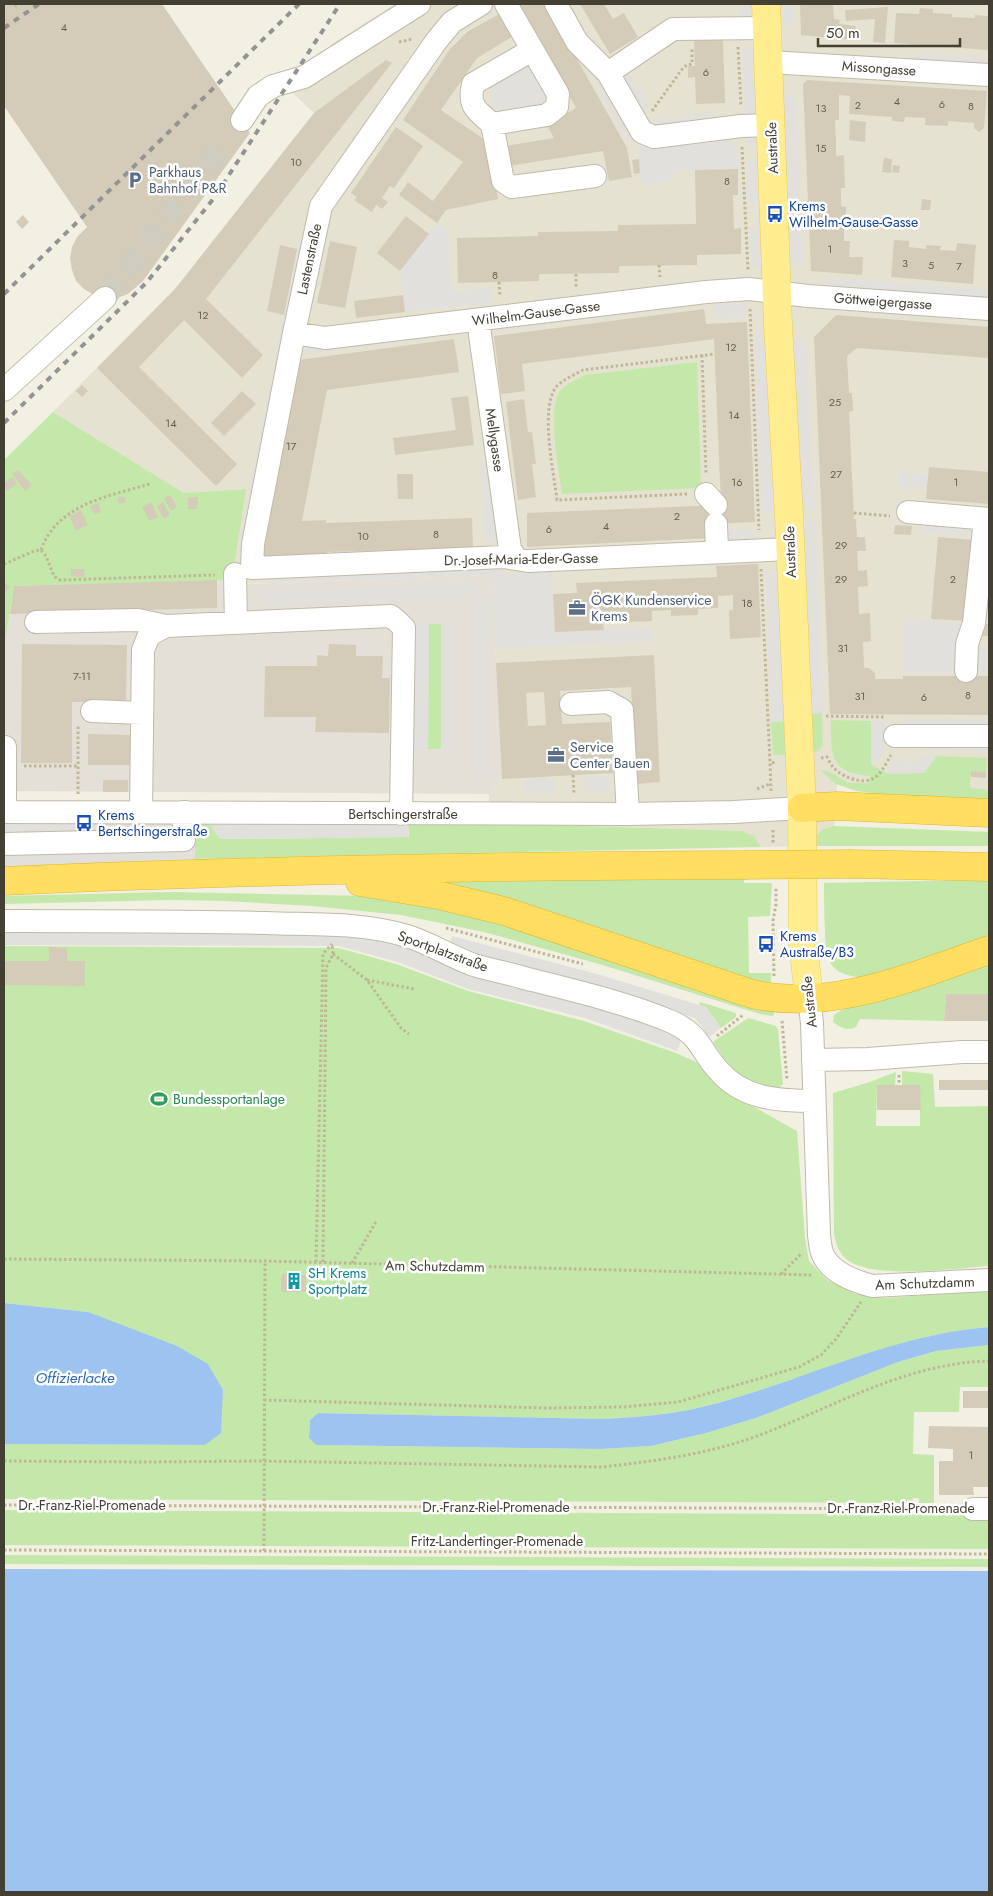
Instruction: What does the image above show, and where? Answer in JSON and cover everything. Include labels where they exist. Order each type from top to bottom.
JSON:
[{"type":"highway","points":[[802,808],[837,806],[989,814]]},
{"type":"highway","points":[[4,881],[297,871],[989,861]]},
{"type":"highway","points":[[852,864],[989,868]]},
{"type":"highway","points":[[297,871],[438,895],[504,911],[752,994],[778,999],[847,994],[873,989],[989,950]]},
{"type":"main road","name":"Austraße","points":[[767,16],[802,808],[803,943],[809,997]]},
{"type":"street","points":[[242,120],[258,96],[273,86],[304,77],[419,4]]},
{"type":"street","name":"Lastenstraße","points":[[236,623],[243,571],[254,544],[294,333],[321,206],[437,40],[452,22],[481,4]]},
{"type":"street","points":[[492,124],[547,115],[556,106],[558,94],[506,4]]},
{"type":"street","points":[[556,4],[577,42],[608,73],[642,132],[654,137],[742,126],[772,125]]},
{"type":"street","points":[[608,73],[674,29],[767,16]]},
{"type":"street","points":[[532,50],[472,84],[470,98],[476,110],[492,124],[503,181],[512,187],[595,176]]},
{"type":"street","name":"Missongasse","points":[[769,62],[989,76]]},
{"type":"street","name":"Wilhelm-Gause-Gasse","points":[[294,333],[325,338],[706,292],[749,289],[778,293]]},
{"type":"street","name":"Göttweigergasse","points":[[778,293],[989,309]]},
{"type":"street","points":[[4,390],[105,298]]},
{"type":"street","name":"Mellygasse","points":[[478,320],[510,549],[516,558]]},
{"type":"street","points":[[713,508],[717,552]]},
{"type":"street","points":[[908,512],[987,519],[974,623],[967,644],[966,670]]},
{"type":"street","name":"Dr.-Josef-Maria-Eder-Gasse","points":[[243,571],[504,557],[528,561],[790,549]]},
{"type":"street","points":[[36,622],[138,620],[166,626],[390,616],[404,628],[402,814]]},
{"type":"street","points":[[141,812],[143,650],[150,635],[166,626]]},
{"type":"street","points":[[571,704],[608,702],[622,710],[628,814]]},
{"type":"street","points":[[85,716],[142,713]]},
{"type":"street","points":[[896,727],[989,736]]},
{"type":"street","points":[[4,812],[5,756]]},
{"type":"street","name":"Bertschingerstraße","points":[[4,812],[628,814],[734,812],[802,808]]},
{"type":"street","points":[[4,844],[184,840],[184,812]]},
{"type":"street","name":"Sportplatzstraße","points":[[4,921],[169,921],[330,925],[384,930],[409,936],[474,965],[591,995],[672,1022],[689,1030],[718,1070],[736,1086],[761,1097],[790,1101],[814,1101]]},
{"type":"street","name":"Austraße","points":[[809,997],[814,1101]]},
{"type":"street","points":[[813,1060],[868,1060],[962,1052],[989,1052]]},
{"type":"street","name":"Am Schutzdamm","points":[[814,1101],[819,1235],[823,1255],[835,1270],[855,1282],[872,1286],[989,1280]]},
{"type":"path","points":[[15,4],[16,6],[19,4]]},
{"type":"path","points":[[639,128],[671,82],[683,68],[692,64],[691,46]]},
{"type":"path","points":[[659,265],[660,282]]},
{"type":"path","points":[[576,274],[577,293]]},
{"type":"path","points":[[499,282],[500,302]]},
{"type":"path","points":[[749,302],[759,533]]},
{"type":"path","points":[[702,355],[713,508],[557,500],[548,426],[549,401],[556,387],[567,378],[583,370],[702,355],[715,354]]},
{"type":"path","points":[[41,550],[45,540],[56,527],[78,507],[107,496],[150,484]]},
{"type":"path","points":[[854,513],[895,517],[908,512]]},
{"type":"path","points":[[41,550],[46,556],[54,576],[60,580],[243,571]]},
{"type":"path","points":[[4,564],[34,551],[41,550]]},
{"type":"path","points":[[761,562],[771,791]]},
{"type":"path","points":[[78,797],[78,766],[85,716]]},
{"type":"path","points":[[814,759],[827,757],[834,768],[842,774],[856,780],[870,780],[877,776],[896,749],[896,727],[826,716]]},
{"type":"path","points":[[5,756],[78,766]]},
{"type":"path","points":[[770,763],[778,762]]},
{"type":"path","points":[[573,775],[575,799]]},
{"type":"path","points":[[775,979],[772,921],[776,904],[776,886]]},
{"type":"path","points":[[316,1262],[323,954],[332,944]]},
{"type":"path","points":[[323,1262],[326,968],[332,954],[366,980],[401,1028],[409,1034]]},
{"type":"path","points":[[366,980],[414,989]]},
{"type":"path","points":[[702,1046],[740,1019],[745,1012]]},
{"type":"path","points":[[780,1014],[788,1084]]},
{"type":"path","points":[[352,1264],[377,1220]]},
{"type":"path","name":"Am Schutzdamm","points":[[4,1259],[323,1262],[816,1275],[835,1270]]},
{"type":"path","points":[[264,1261],[264,1551]]},
{"type":"path","points":[[264,1400],[545,1408],[623,1407],[678,1402],[799,1367],[821,1355],[836,1340],[872,1286]]},
{"type":"path","points":[[4,1461],[264,1461],[601,1466],[652,1462],[709,1451],[760,1435],[900,1377],[938,1366],[989,1361]]},
{"type":"path","name":"Dr.-Franz-Riel-Promenade","points":[[4,1505],[981,1509]]},
{"type":"path","name":"Fritz-Landertinger-Promenade","points":[[4,1550],[989,1554]]},
{"type":"shaded area","points":[[395,4],[989,4],[989,802],[857,791],[837,784],[834,826],[823,829],[816,836],[817,846],[761,847],[754,836],[742,831],[489,823],[489,794],[502,779],[492,575],[231,584],[245,489],[184,493],[53,412],[175,289],[314,113],[293,93],[332,44]]},
{"type":"shaded area","points":[[493,4],[507,4],[465,29],[447,47],[333,211],[314,303],[307,301],[326,209],[460,24]]},
{"type":"shaded area","points":[[740,4],[753,4],[754,21],[741,22]]},
{"type":"shaded area","points":[[780,4],[793,4],[793,23],[780,24]]},
{"type":"shaded area","points":[[742,49],[755,49],[759,146],[746,146]]},
{"type":"shaded area","points":[[914,53],[989,59],[989,70],[927,66]]},
{"type":"shaded area","points":[[532,62],[548,97],[544,104],[538,109],[509,113],[497,110],[491,102],[491,86]]},
{"type":"shaded area","points":[[626,73],[633,75],[632,82],[638,84],[637,90],[644,92],[642,99],[649,100],[645,114],[638,112],[640,106],[633,104],[623,87]]},
{"type":"shaded area","points":[[596,84],[609,86],[640,142],[625,139],[626,132],[620,131],[621,124],[615,123],[616,116],[610,115],[611,108],[605,107],[606,100],[600,98],[601,92],[595,90]]},
{"type":"shaded area","points":[[796,95],[803,263],[790,263],[784,96]]},
{"type":"shaded area","points":[[706,110],[718,119],[666,131],[645,124],[649,119],[655,123],[659,117],[664,121],[668,116],[673,120],[678,114],[683,118],[687,113],[692,117],[697,111],[702,115]]},
{"type":"shaded area","points":[[722,135],[737,146],[738,169],[680,170],[668,181],[642,185],[637,146]]},
{"type":"shaded area","points":[[746,160],[759,160],[760,203],[747,203]]},
{"type":"shaded area","points":[[438,223],[450,233],[451,292],[491,287],[493,302],[405,312],[400,271]]},
{"type":"shaded area","points":[[763,227],[764,268],[751,268],[750,228]]},
{"type":"shaded area","points":[[299,238],[306,239],[245,543],[239,542]]},
{"type":"shaded area","points":[[745,275],[746,281],[495,312],[494,306]]},
{"type":"shaded area","points":[[830,278],[989,290],[989,302],[819,289]]},
{"type":"shaded area","points":[[699,299],[700,306],[496,331],[495,325]]},
{"type":"shaded area","points":[[746,303],[747,318],[713,319],[713,304]]},
{"type":"shaded area","points":[[826,304],[989,316],[989,322],[826,310]]},
{"type":"shaded area","points":[[453,328],[454,335],[306,354],[305,347]]},
{"type":"shaded area","points":[[767,331],[774,511],[762,512],[754,332]]},
{"type":"shaded area","points":[[806,338],[815,509],[801,510],[792,339]]},
{"type":"shaded area","points":[[494,460],[499,541],[485,542],[480,461]]},
{"type":"shaded area","points":[[899,472],[928,475],[927,488],[898,486]]},
{"type":"shaded area","points":[[924,519],[975,523],[974,536],[923,532]]},
{"type":"shaded area","points":[[816,521],[823,713],[809,714],[802,522]]},
{"type":"shaded area","points":[[723,529],[754,529],[755,541],[723,542]]},
{"type":"shaded area","points":[[503,562],[504,574],[552,572],[555,632],[652,628],[653,641],[495,648],[492,575],[268,583],[268,571]]},
{"type":"shaded area","points":[[779,572],[785,721],[771,722],[765,573]]},
{"type":"shaded area","points":[[492,575],[502,779],[489,794],[4,791],[4,649],[14,586],[232,580],[245,584]]},
{"type":"shaded area","points":[[474,583],[475,597],[267,605],[266,591]]},
{"type":"shaded area","points":[[475,598],[488,598],[487,772],[474,772]]},
{"type":"shaded area","points":[[903,618],[962,623],[961,646],[989,647],[988,673],[904,673]]},
{"type":"shaded area","points":[[415,624],[429,624],[428,749],[414,749]]},
{"type":"shaded area","points":[[441,624],[456,625],[455,749],[441,749]]},
{"type":"shaded area","points":[[903,720],[989,720],[989,728],[902,727]]},
{"type":"shaded area","points":[[871,721],[886,721],[885,753],[871,764]]},
{"type":"shaded area","points":[[4,742],[21,742],[21,791],[4,791]]},
{"type":"shaded area","points":[[921,743],[989,743],[989,751],[921,750]]},
{"type":"shaded area","points":[[921,756],[937,756],[924,773],[888,774],[892,761],[916,762]]},
{"type":"shaded area","points":[[609,776],[610,790],[584,792],[584,777]]},
{"type":"shaded area","points":[[556,779],[556,793],[523,794],[522,780]]},
{"type":"shaded area","points":[[4,823],[194,823],[195,859],[4,867]]},
{"type":"shaded area","points":[[209,823],[408,823],[409,837],[220,839]]},
{"type":"shaded area","points":[[4,930],[340,934],[382,939],[589,1002],[683,1036],[677,1051],[585,1018],[468,989],[398,962],[339,946],[4,945]]},
{"type":"shaded area","points":[[452,936],[597,974],[706,1007],[721,1028],[709,1037],[695,1018],[472,955],[450,945]]},
{"type":"green space","points":[[697,362],[701,488],[562,494],[556,455],[554,424],[554,410],[561,390],[585,375]]},
{"type":"green space","points":[[53,412],[184,493],[246,489],[232,580],[14,586],[4,649],[4,460]]},
{"type":"green space","points":[[429,624],[441,624],[441,749],[428,749]]},
{"type":"green space","points":[[822,713],[823,745],[818,751],[810,752],[809,714]]},
{"type":"green space","points":[[831,720],[871,721],[871,764],[888,774],[924,773],[937,756],[987,758],[986,772],[971,771],[970,788],[989,790],[989,802],[885,795],[857,791],[836,784],[820,770],[831,772],[848,783],[869,783],[870,776],[847,771],[835,760],[831,743]]},
{"type":"green space","points":[[785,721],[786,754],[773,755],[771,722]]},
{"type":"green space","points":[[194,823],[209,823],[220,839],[409,837],[408,823],[489,823],[742,831],[754,836],[761,847],[195,859]]},
{"type":"green space","points":[[834,826],[989,832],[989,846],[817,846],[816,836],[823,829]]},
{"type":"green space","points":[[744,879],[744,883],[772,883],[770,916],[748,917],[749,973],[771,973],[771,986],[438,884],[438,880]]},
{"type":"green space","points":[[989,881],[989,940],[873,978],[849,975],[834,968],[830,962],[825,943],[824,883]]},
{"type":"green space","points":[[171,892],[369,896],[435,905],[501,922],[774,1012],[774,1015],[760,1014],[599,964],[484,932],[401,915],[312,906],[226,901],[171,900],[4,904],[4,896]]},
{"type":"green space","points":[[4,946],[339,948],[396,964],[468,991],[584,1021],[676,1053],[696,1062],[731,1094],[797,1131],[805,1238],[809,1261],[827,1280],[855,1294],[887,1298],[989,1290],[989,1327],[952,1332],[916,1340],[844,1361],[774,1386],[690,1410],[604,1419],[318,1413],[310,1420],[309,1438],[316,1445],[601,1449],[651,1446],[706,1433],[756,1418],[898,1362],[936,1351],[989,1345],[989,1387],[960,1387],[959,1412],[914,1412],[913,1454],[934,1455],[934,1503],[919,1503],[919,1498],[913,1498],[912,1503],[4,1499],[4,1444],[205,1445],[88,1312],[4,1303]]},
{"type":"green space","points":[[989,959],[989,994],[946,994],[944,1021],[860,1019],[856,1027],[850,1029],[841,1027],[833,1022],[834,1015],[855,1004]]},
{"type":"green space","points":[[700,1002],[736,1013],[736,1017],[721,1028],[706,1007],[699,1005]]},
{"type":"green space","points":[[748,1018],[776,1026],[778,1030],[783,1084],[778,1089],[756,1083],[739,1074],[726,1061],[713,1042]]},
{"type":"green space","points":[[902,1071],[933,1074],[935,1107],[989,1106],[989,1266],[914,1271],[873,1269],[857,1265],[845,1258],[838,1247],[834,1234],[833,1093],[896,1072],[895,1085],[877,1085],[876,1126],[920,1126],[920,1085],[902,1085]]},
{"type":"green space","points":[[4,1510],[989,1515],[989,1549],[4,1545]]},
{"type":"green space","points":[[4,1555],[989,1559],[989,1567],[4,1564]]},
{"type":"water","name":"Offizierlacke","points":[[4,1303],[88,1312],[177,1346],[208,1364],[223,1390],[221,1433],[205,1445],[4,1444]]},
{"type":"water","points":[[989,1327],[989,1345],[936,1351],[898,1362],[756,1418],[706,1433],[651,1446],[601,1449],[316,1445],[309,1438],[310,1420],[318,1413],[604,1419],[678,1412],[738,1397],[844,1361],[916,1340],[952,1332]]},
{"type":"water","points":[[4,1569],[989,1571],[989,1892],[4,1892]]},
{"type":"building","name":"Parkhaus Bahnhof P&R","points":[[4,4],[162,4],[250,133],[143,281],[128,294],[117,298],[105,298],[94,295],[76,281],[70,258],[72,247],[77,237],[87,227],[4,106]]},
{"type":"building","points":[[518,4],[546,4],[627,148],[632,177],[609,181],[603,151],[509,166],[505,146],[554,138],[547,125],[576,108]]},
{"type":"building","points":[[580,4],[604,4],[613,19],[624,13],[638,37],[610,54]]},
{"type":"building","points":[[800,4],[833,4],[834,19],[840,20],[839,24],[856,26],[855,40],[801,35]]},
{"type":"building","points":[[888,7],[885,43],[873,42],[875,19],[846,21],[845,10]]},
{"type":"building","points":[[920,8],[933,9],[933,13],[952,14],[952,17],[975,18],[975,15],[989,16],[989,50],[894,43],[896,13],[919,14]]},
{"type":"building","points":[[503,12],[517,34],[477,58],[441,110],[488,142],[498,199],[446,210],[437,223],[399,195],[408,182],[433,201],[463,162],[403,120],[450,49],[467,32]]},
{"type":"building","points":[[723,39],[725,103],[696,104],[695,77],[688,78],[688,66],[695,66],[694,40]]},
{"type":"building","points":[[386,60],[392,63],[206,299],[263,355],[242,378],[184,320],[139,367],[237,464],[216,486],[97,368],[175,289],[314,113]]},
{"type":"building","points":[[807,80],[987,91],[984,128],[979,132],[974,128],[974,123],[948,121],[948,126],[925,125],[926,118],[905,117],[904,122],[892,121],[892,117],[849,114],[850,96],[839,95],[839,120],[835,120],[836,156],[844,155],[845,188],[841,188],[841,206],[846,207],[844,241],[850,241],[849,257],[863,257],[862,275],[811,271],[803,84]]},
{"type":"building","points":[[850,120],[866,122],[865,142],[849,140]]},
{"type":"building","points":[[396,127],[423,146],[394,188],[390,186],[382,198],[388,202],[382,209],[376,205],[372,212],[354,200],[357,197],[351,193]]},
{"type":"building","points":[[884,158],[892,159],[891,173],[882,172]]},
{"type":"building","points":[[639,159],[640,173],[634,174],[632,160]]},
{"type":"building","points":[[893,165],[900,166],[899,173],[892,172]]},
{"type":"building","points":[[738,169],[738,195],[733,195],[734,229],[741,228],[741,254],[697,255],[697,265],[619,266],[619,273],[539,274],[539,281],[458,283],[457,238],[538,236],[538,232],[618,231],[618,225],[696,224],[695,170]]},
{"type":"building","points":[[922,199],[931,200],[930,210],[921,210]]},
{"type":"building","points":[[23,215],[29,222],[22,229],[16,222]]},
{"type":"building","points":[[406,216],[429,234],[400,271],[377,253]]},
{"type":"building","points":[[894,240],[909,241],[909,247],[926,249],[926,245],[941,246],[940,250],[956,251],[957,243],[976,245],[973,284],[891,277]]},
{"type":"building","points":[[330,241],[357,247],[345,308],[317,303]]},
{"type":"building","points":[[280,245],[297,249],[284,315],[267,311]]},
{"type":"building","points":[[403,295],[405,312],[356,318],[354,301]]},
{"type":"building","points":[[704,309],[706,324],[747,322],[755,522],[713,524],[713,538],[527,547],[527,513],[721,505],[714,339],[522,364],[525,391],[501,394],[494,336]]},
{"type":"building","points":[[836,315],[989,327],[989,358],[857,348],[847,356],[849,393],[852,393],[853,411],[849,412],[854,519],[856,519],[857,537],[865,537],[866,551],[857,551],[858,571],[867,570],[868,586],[858,587],[859,614],[870,613],[871,641],[863,642],[864,668],[869,668],[875,673],[875,679],[903,679],[903,676],[989,676],[989,715],[830,714],[814,337]]},
{"type":"building","points":[[454,339],[459,372],[327,390],[302,521],[326,520],[326,523],[472,518],[473,548],[327,552],[327,555],[264,557],[263,540],[299,360]]},
{"type":"building","points":[[82,385],[88,391],[82,397],[76,391]]},
{"type":"building","points":[[242,391],[256,404],[224,436],[211,423]]},
{"type":"building","points":[[468,396],[474,445],[395,455],[393,438],[456,430],[451,398]]},
{"type":"building","points":[[524,399],[528,432],[532,432],[536,464],[532,464],[536,497],[518,500],[506,402]]},
{"type":"building","points":[[929,467],[989,472],[989,504],[926,499]]},
{"type":"building","points":[[18,470],[32,485],[25,491],[12,474]]},
{"type":"building","points":[[397,474],[413,474],[413,499],[398,499]]},
{"type":"building","points":[[12,477],[17,484],[7,491],[4,483]]},
{"type":"building","points":[[170,495],[177,507],[171,511],[164,498]]},
{"type":"building","points":[[124,496],[126,502],[119,504],[117,498]]},
{"type":"building","points":[[198,497],[197,509],[188,509],[188,498]]},
{"type":"building","points":[[151,502],[158,517],[149,521],[142,507]]},
{"type":"building","points":[[163,502],[170,515],[164,519],[157,506]]},
{"type":"building","points":[[98,503],[101,512],[94,514],[90,506]]},
{"type":"building","points":[[81,510],[88,525],[76,531],[69,516]]},
{"type":"building","points":[[895,525],[912,526],[911,535],[894,534]]},
{"type":"building","points":[[938,537],[974,540],[968,621],[931,619]]},
{"type":"building","points":[[758,564],[761,637],[730,639],[729,610],[733,610],[733,595],[718,596],[718,608],[698,609],[698,615],[671,616],[671,610],[652,611],[652,621],[603,623],[604,630],[555,632],[553,594],[577,593],[576,583],[717,577],[716,566]]},
{"type":"building","points":[[71,569],[85,569],[84,577],[71,576]]},
{"type":"building","points":[[217,580],[217,608],[10,614],[14,586]]},
{"type":"building","points":[[4,581],[10,587],[4,594]]},
{"type":"building","points":[[982,624],[988,624],[988,636],[982,636]]},
{"type":"building","points":[[22,644],[127,645],[126,702],[72,702],[72,763],[21,763]]},
{"type":"building","points":[[329,644],[356,645],[356,656],[383,656],[382,678],[390,678],[389,733],[315,732],[316,717],[264,717],[265,666],[317,666],[317,655],[328,656]]},
{"type":"building","points":[[654,655],[660,782],[636,784],[631,687],[560,691],[562,724],[610,722],[613,773],[502,779],[496,663]],"holes":[[[544,692],[546,725],[528,726],[526,693]]]},
{"type":"building","points":[[88,734],[131,735],[131,765],[88,765]]},
{"type":"building","points":[[971,771],[986,772],[986,778],[971,777]]},
{"type":"building","points":[[103,780],[128,780],[128,792],[103,792]]},
{"type":"building","points":[[49,947],[67,948],[67,961],[85,961],[85,986],[4,985],[4,961],[49,961]]},
{"type":"building","points":[[946,994],[989,994],[989,1021],[944,1021]]},
{"type":"building","points":[[939,1080],[989,1080],[989,1090],[939,1090]]},
{"type":"building","points":[[877,1085],[920,1085],[921,1110],[877,1110]]},
{"type":"building","name":"SH Krems Sportplatz","points":[[282,1274],[306,1275],[306,1292],[281,1292]]},
{"type":"building","points":[[963,1391],[989,1391],[989,1408],[963,1408]]},
{"type":"building","points":[[929,1426],[989,1427],[989,1487],[973,1487],[974,1495],[939,1495],[939,1461],[953,1461],[953,1449],[928,1448]]},
{"type":"tunnel","points":[[105,298],[222,146]]},
{"type":"railway","points":[[4,28],[39,4]]},
{"type":"railway","points":[[4,294],[299,4]]},
{"type":"railway","points":[[4,423],[147,282],[214,198],[340,4]]},
{"type":"place","name":"Parkhaus Bahnhof P&R","points":[[135,180]]},
{"type":"place","name":"Krems Wilhelm-Gause-Gasse","points":[[775,214]]},
{"type":"place","name":"ÖGK Kundenservice Krems","points":[[577,608]]},
{"type":"place","name":"Service Center Bauen","points":[[556,755]]},
{"type":"place","name":"Krems Bertschingerstraße","points":[[84,823]]},
{"type":"place","name":"Krems Austraße/B3","points":[[766,944]]},
{"type":"place","name":"Bundessportanlage","points":[[159,1099]]},
{"type":"place","name":"SH Krems Sportplatz","points":[[294,1281]]}]
